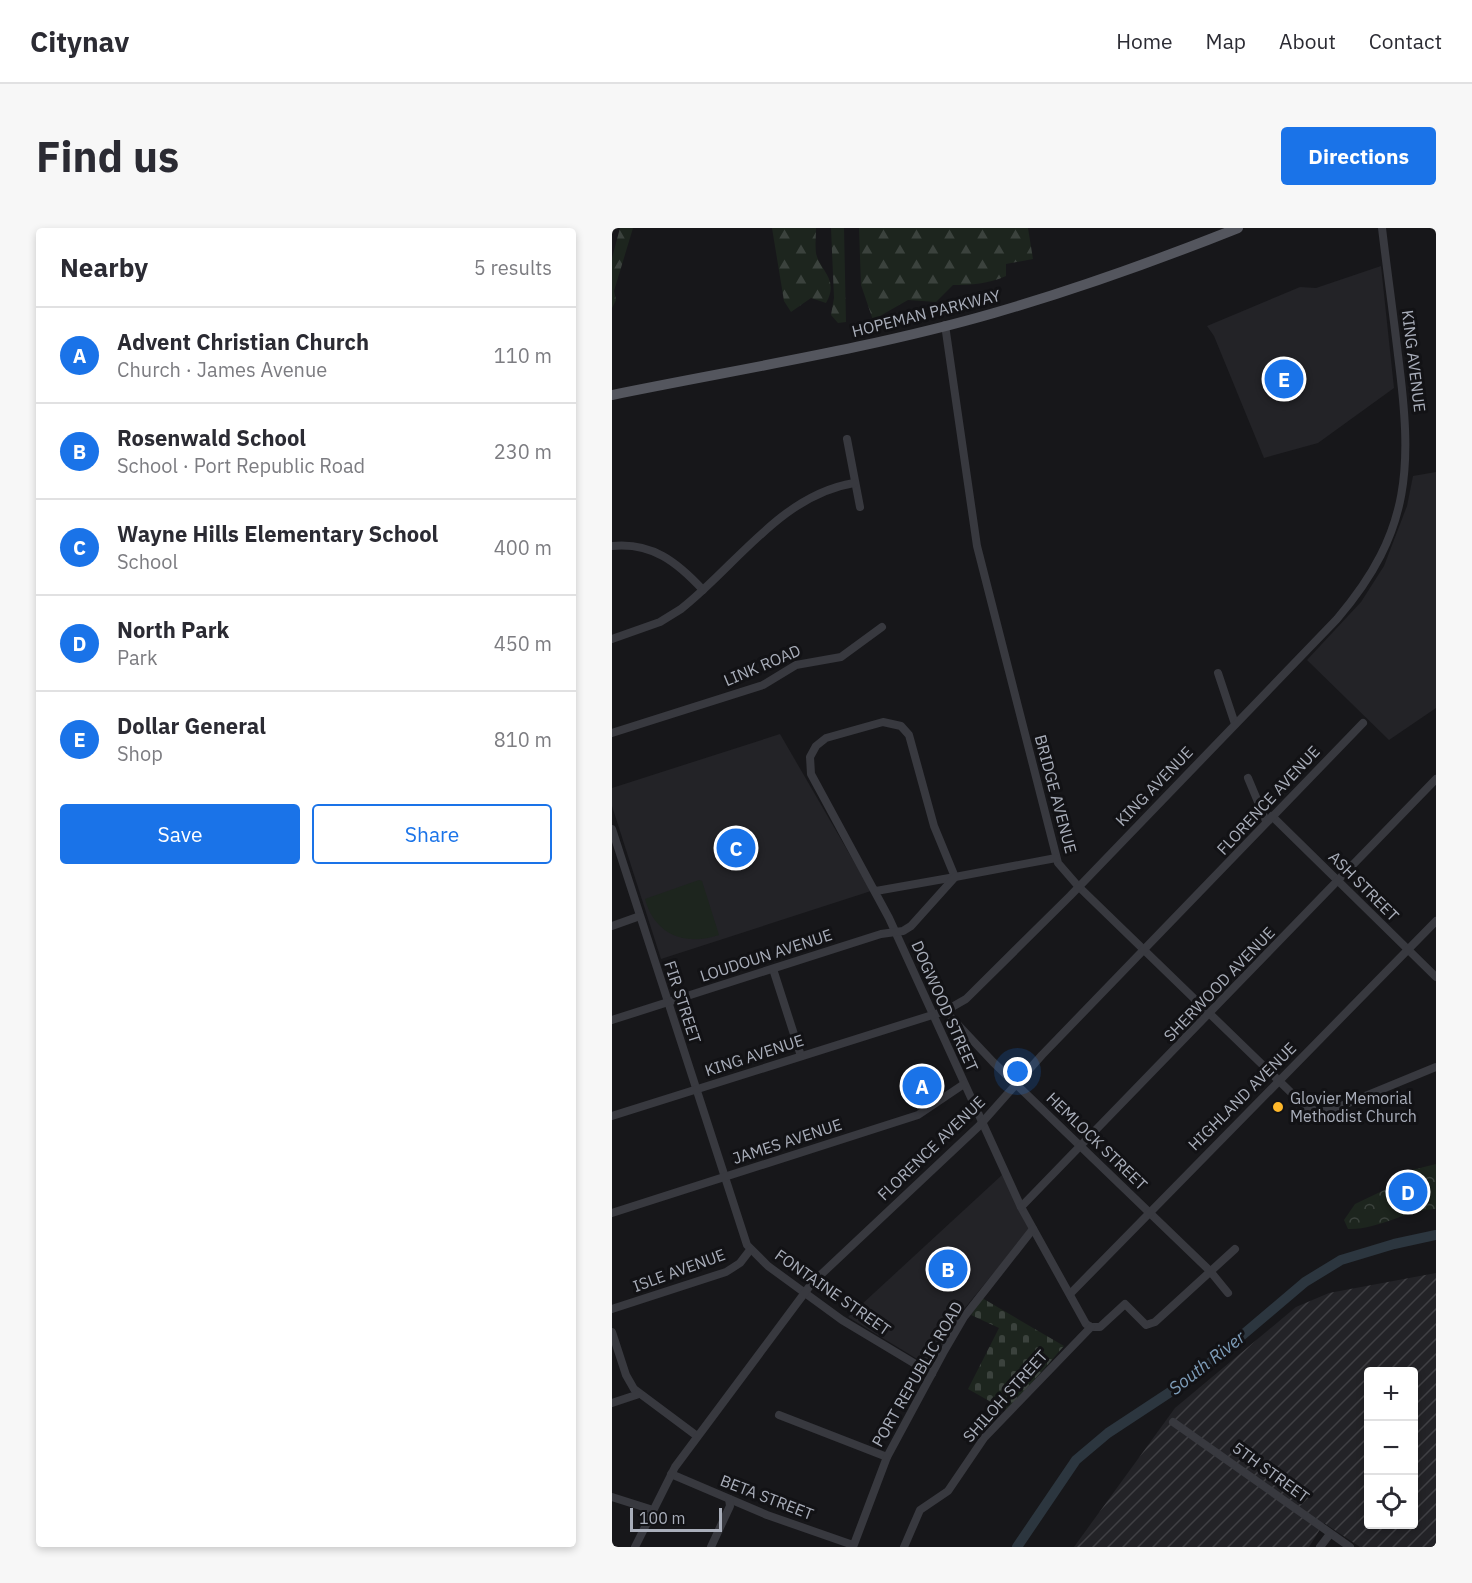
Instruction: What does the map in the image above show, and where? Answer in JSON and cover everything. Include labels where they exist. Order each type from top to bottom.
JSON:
[{"type":"main road","name":"HOPEMAN PARKWAY","points":[[612,395],[945,325],[1081,286],[1238,228]]},
{"type":"street","name":"KING AVENUE","points":[[612,1116],[945,1011],[971,995],[1351,603],[1380,558],[1397,513],[1406,471],[1406,420],[1382,228]]},
{"type":"street","name":"BRIDGE AVENUE","points":[[945,325],[974,534],[1056,858],[1078,886],[1306,1107],[1323,1112],[1436,1067]]},
{"type":"street","points":[[847,439],[860,507]]},
{"type":"street","points":[[612,639],[672,615],[797,506],[822,492],[854,483]]},
{"type":"street","points":[[612,546],[639,546],[661,554],[679,565],[703,590]]},
{"type":"street","name":"LINK ROAD","points":[[612,733],[763,685],[796,665],[842,657],[882,627]]},
{"type":"street","points":[[1218,674],[1235,724]]},
{"type":"street","name":"DOGWOOD STREET","points":[[954,877],[933,826],[909,735],[901,726],[883,722],[826,738],[816,746],[809,760],[811,774],[876,891],[1021,1208],[1070,1294]]},
{"type":"street","name":"FLORENCE AVENUE","points":[[635,1547],[671,1474],[819,1274],[982,1122],[1144,950],[1208,886],[1269,818],[1363,723]]},
{"type":"street","name":"ASH STREET","points":[[1248,778],[1269,818],[1339,882],[1436,977]]},
{"type":"street","name":"SHERWOOD AVENUE","points":[[1021,1208],[1339,882],[1420,793],[1436,779]]},
{"type":"street","name":"FIR STREET","points":[[612,830],[743,1238],[750,1250]]},
{"type":"street","points":[[876,891],[1056,858]]},
{"type":"street","name":"LOUDOUN AVENUE","points":[[612,1020],[911,926],[954,877]]},
{"type":"street","points":[[612,926],[640,916]]},
{"type":"street","name":"HIGHLAND AVENUE","points":[[1070,1294],[1436,921]]},
{"type":"street","points":[[773,969],[801,1056]]},
{"type":"street","name":"HEMLOCK STREET","points":[[945,1011],[1016,1084],[1210,1271],[1228,1293]]},
{"type":"street","name":"JAMES AVENUE","points":[[612,1213],[918,1115],[964,1084]]},
{"type":"street","name":"PORT REPUBLIC ROAD","points":[[853,1546],[887,1457],[964,1317],[1033,1229]]},
{"type":"street","points":[[1210,1271],[1236,1249]]},
{"type":"street","name":"FONTAINE STREET","points":[[750,1250],[842,1320],[932,1374]]},
{"type":"street","name":"ISLE AVENUE","points":[[612,1309],[726,1272],[740,1263],[750,1250]]},
{"type":"street","name":"SHILOH STREET","points":[[904,1547],[920,1510],[948,1491],[984,1438],[1091,1327],[1100,1327],[1125,1304],[1146,1325],[1151,1324],[1161,1318],[1210,1271]]},
{"type":"street","points":[[1070,1294],[1091,1327]]},
{"type":"street","points":[[612,1332],[626,1375],[639,1394],[698,1436]]},
{"type":"street","points":[[612,1403],[639,1394]]},
{"type":"street","points":[[779,1415],[887,1457]]},
{"type":"street","name":"5TH STREET","points":[[1173,1422],[1350,1547]]},
{"type":"street","name":"BETA STREET","points":[[671,1474],[729,1499],[853,1546]]},
{"type":"street","points":[[612,1497],[652,1510]]},
{"type":"street","points":[[711,1547],[730,1506],[729,1499]]},
{"type":"street","points":[[1320,1547],[1330,1534]]},
{"type":"shaded area","points":[[1381,266],[1394,388],[1318,443],[1264,458],[1214,336],[1207,326],[1300,287],[1316,288]]},
{"type":"shaded area","points":[[1436,472],[1436,708],[1389,740],[1307,660],[1361,602],[1384,566],[1407,506],[1413,476]]},
{"type":"shaded area","points":[[780,734],[871,891],[661,959],[612,806],[612,788]]},
{"type":"shaded area","points":[[1002,1175],[1030,1229],[964,1309],[932,1368],[848,1317]]},
{"type":"shaded area","points":[[1436,1273],[1436,1547],[1360,1547],[1324,1523],[1309,1547],[1074,1547],[1175,1408],[1296,1307],[1329,1293]]},
{"type":"green space","points":[[620,228],[633,228],[614,291],[616,300],[612,308],[612,258]]},
{"type":"green space","points":[[772,228],[816,228],[816,253],[831,287],[826,303],[811,298],[791,312],[784,301]]},
{"type":"green space","points":[[831,228],[844,228],[846,322],[838,323],[831,315],[834,298]]},
{"type":"green space","points":[[859,228],[1028,228],[1033,259],[1006,264],[1006,276],[999,279],[980,284],[953,285],[936,302],[908,300],[873,320],[861,285]]},
{"type":"green space","points":[[699,880],[702,881],[719,935],[707,938],[684,938],[664,930],[656,922],[645,899]]},
{"type":"green space","points":[[1436,1164],[1436,1209],[1370,1226],[1348,1229],[1344,1220],[1355,1204],[1403,1181],[1408,1171]]},
{"type":"green space","points":[[982,1298],[1064,1346],[1007,1411],[968,1389],[999,1328],[971,1315]]},
{"type":"waterway","name":"South River","points":[[1017,1547],[1076,1460],[1108,1433],[1193,1377],[1305,1282],[1341,1260],[1394,1244],[1436,1235]]},
{"type":"place","name":"Dollar General","points":[[1284,379]]},
{"type":"place","name":"Wayne Hills Elementary School","points":[[736,848]]},
{"type":"place","name":"Advent Christian Church","points":[[922,1086]]},
{"type":"place","name":"Glovier Memorial Methodist Church","points":[[1278,1107]]},
{"type":"place","name":"North Park","points":[[1408,1192]]},
{"type":"place","name":"Rosenwald School","points":[[948,1269]]}]
